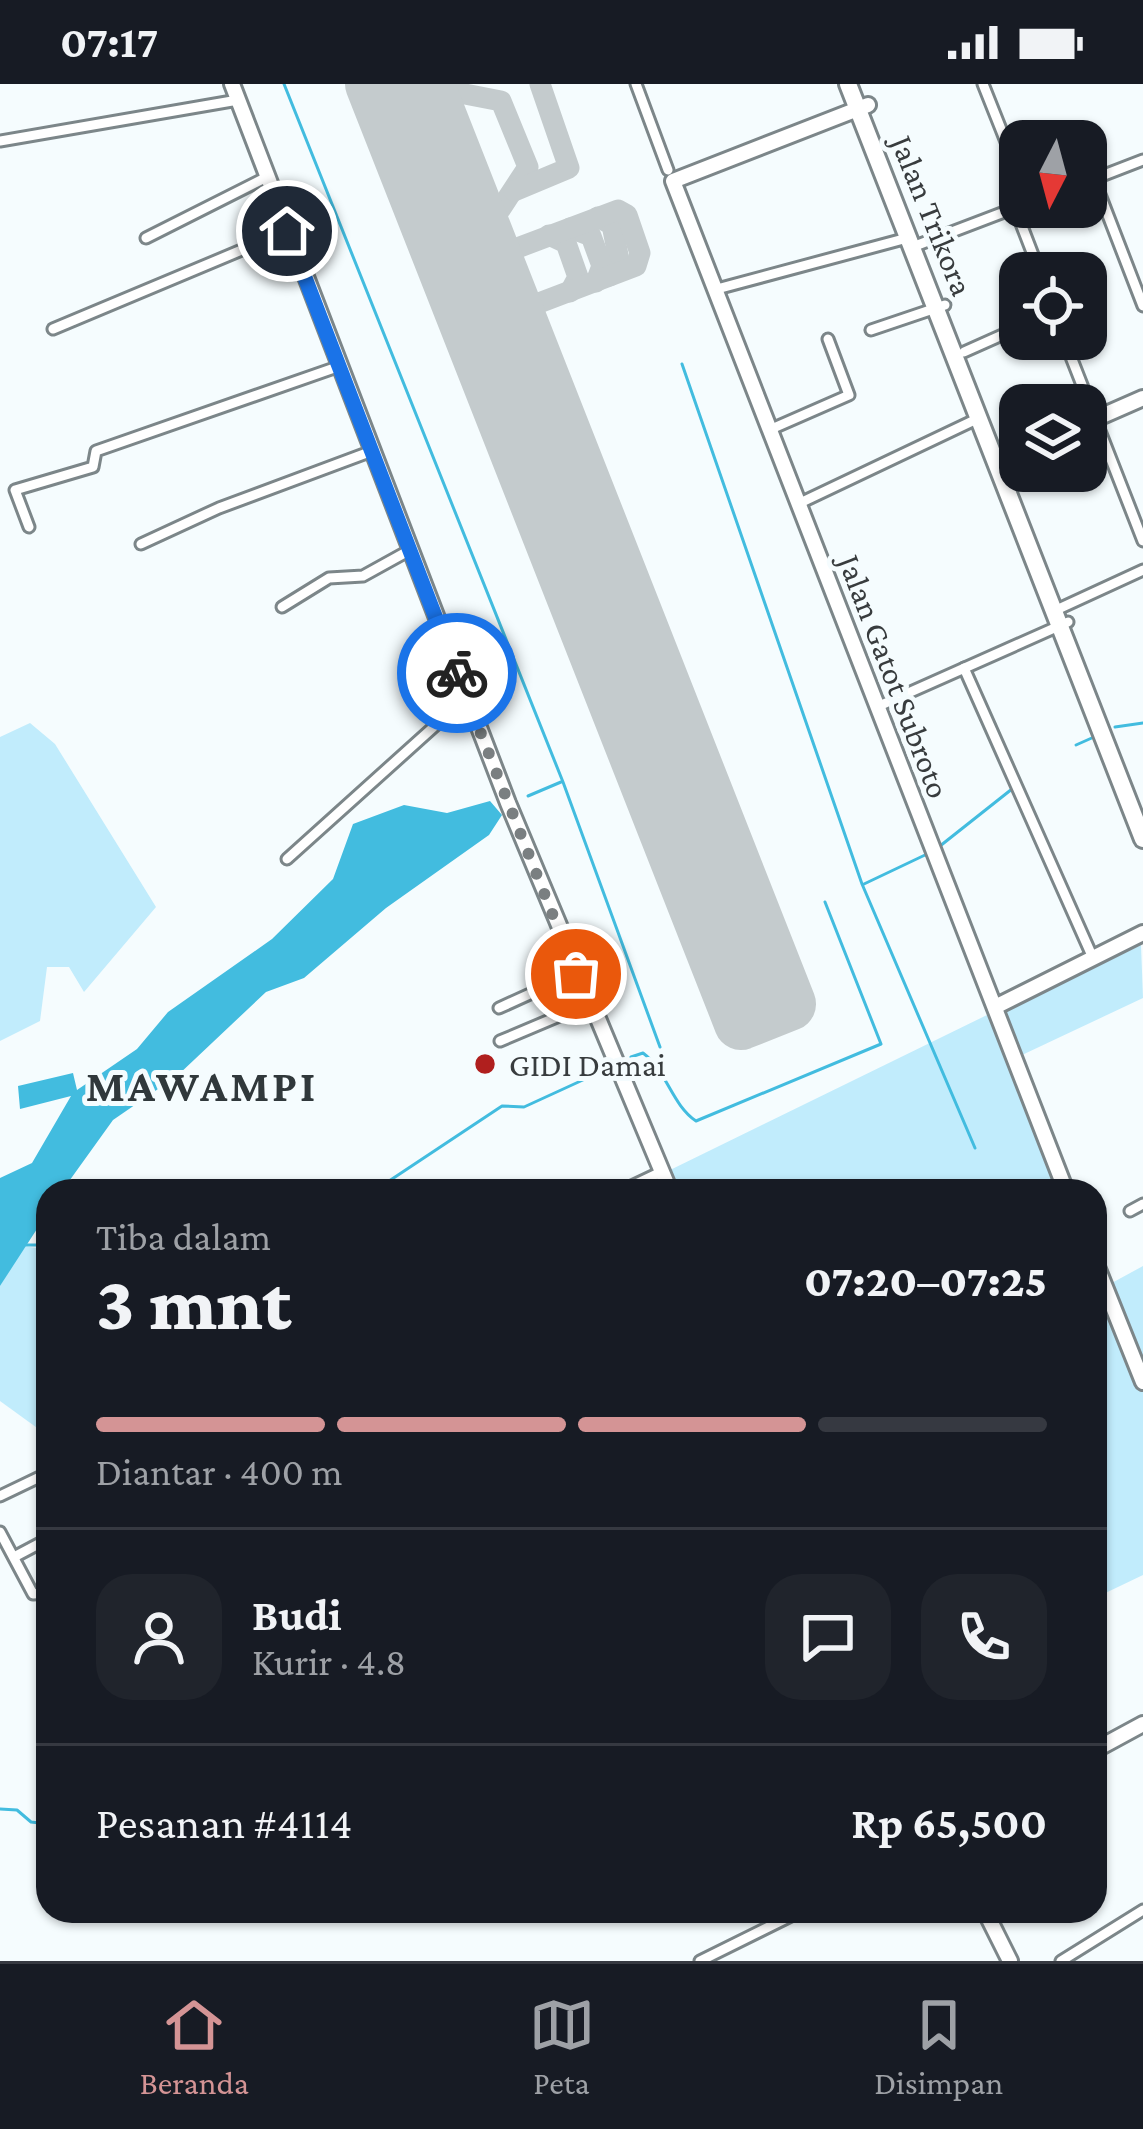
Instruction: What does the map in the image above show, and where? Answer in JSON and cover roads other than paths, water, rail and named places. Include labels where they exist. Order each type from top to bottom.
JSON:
[{"type":"highway","name":"Jalan Trikora","points":[[853,84],[942,306],[981,418],[999,445]]},
{"type":"highway","name":"Jalan Trikora","points":[[942,306],[999,436]]},
{"type":"highway","name":"Jalan Trikora","points":[[1018,492],[1143,838]]},
{"type":"highway","name":"Jalan Trikora","points":[[1061,616],[1143,818]]},
{"type":"street","points":[[232,84],[658,1179]]},
{"type":"street","points":[[636,84],[670,175],[863,107]]},
{"type":"street","points":[[983,84],[999,124]]},
{"type":"street","points":[[0,141],[238,100]]},
{"type":"street","points":[[1107,174],[1143,160]]},
{"type":"street","name":"Jalan Gatot Subroto","points":[[670,175],[1061,1179]]},
{"type":"street","points":[[146,238],[267,177]]},
{"type":"street","points":[[717,290],[916,242],[999,214]]},
{"type":"street","points":[[1107,220],[1143,306]]},
{"type":"street","points":[[53,329],[287,231]]},
{"type":"street","points":[[871,329],[942,306]]},
{"type":"street","points":[[964,352],[999,336]]},
{"type":"street","points":[[769,430],[849,395],[828,339]]},
{"type":"street","points":[[29,527],[15,490],[93,467],[96,452],[340,366]]},
{"type":"street","points":[[1107,414],[1143,398]]},
{"type":"street","points":[[800,503],[981,418]]},
{"type":"street","points":[[141,544],[220,508],[372,451]]},
{"type":"street","points":[[1107,459],[1143,541]]},
{"type":"street","points":[[282,607],[329,578],[363,576],[410,550]]},
{"type":"street","points":[[879,706],[964,668],[1143,570]]},
{"type":"street","points":[[964,668],[1094,958]]},
{"type":"street","points":[[287,859],[467,697]]},
{"type":"street","points":[[994,1007],[1143,933]]},
{"type":"street","points":[[499,1008],[576,974]]},
{"type":"street","points":[[500,1041],[590,1004]]},
{"type":"street","points":[[641,1179],[656,1170]]},
{"type":"street","points":[[656,1170],[662,1179]]},
{"type":"street","points":[[1130,1211],[1143,1204]]},
{"type":"street","points":[[1107,1292],[1143,1382]]},
{"type":"street","points":[[0,1496],[36,1479]]},
{"type":"street","points":[[0,1532],[36,1594]]},
{"type":"street","points":[[14,1557],[36,1545]]},
{"type":"street","points":[[1107,1744],[1143,1724]]},
{"type":"street","points":[[1061,1961],[1143,1910]]},
{"type":"street","points":[[700,1961],[777,1923]]},
{"type":"street","points":[[991,1923],[1010,1961]]},
{"type":"street","points":[[1000,1923],[1019,1961]]},
{"type":"water","points":[[490,801],[502,815],[489,835],[386,908],[304,978],[266,992],[177,1076],[113,1120],[71,1179],[36,1179],[36,1230],[0,1286],[0,1178],[32,1163],[71,1096],[20,1109],[18,1086],[73,1073],[77,1090],[137,1049],[168,1012],[272,939],[333,879],[353,824],[404,805],[447,813]]},
{"type":"waterway","points":[[284,84],[563,782],[660,1047]]},
{"type":"waterway","points":[[682,364],[862,884],[975,1148]]},
{"type":"waterway","points":[[1115,727],[1143,723]]},
{"type":"waterway","points":[[1076,745],[1094,737]]},
{"type":"waterway","points":[[528,796],[561,782]]},
{"type":"waterway","points":[[940,846],[1012,789]]},
{"type":"waterway","points":[[864,884],[925,855]]},
{"type":"waterway","points":[[631,1057],[643,1053],[651,1060],[696,1121],[881,1044],[825,902]]},
{"type":"waterway","points":[[392,1179],[502,1106],[524,1107],[609,1068]]},
{"type":"waterway","points":[[26,1245],[36,1245]]},
{"type":"waterway","points":[[0,1809],[17,1810],[36,1823]]},
{"type":"place","name":"GIDI Damai","points":[[485,1064]]},
{"type":"district","name":"MAWAMPI","points":[[202,1085]]}]
